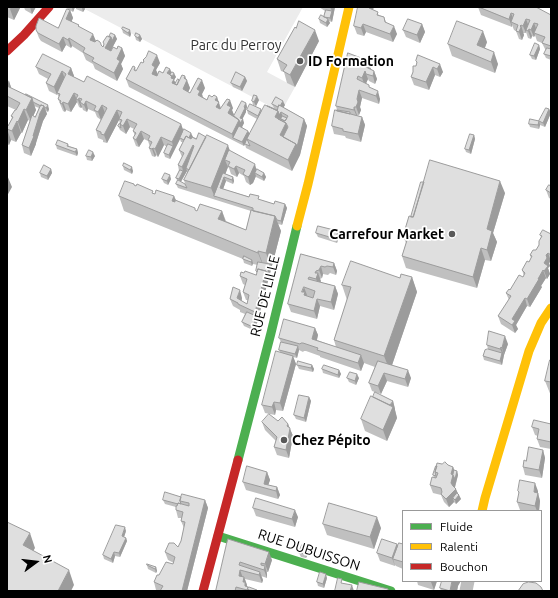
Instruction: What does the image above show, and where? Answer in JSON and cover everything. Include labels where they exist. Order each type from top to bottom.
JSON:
[{"type":"main road","points":[[7,51],[24,35],[49,7]]},
{"type":"main road","name":"RUE DE LILLE","points":[[203,591],[271,333],[292,243],[308,184],[349,7]]},
{"type":"main road","points":[[482,510],[529,351],[541,324],[551,308]]},
{"type":"main road","name":"RUE DUBUISSON","points":[[218,536],[391,591]]},
{"type":"green space","name":"Parc du Perroy","points":[[81,7],[303,7],[267,72],[295,87],[281,112]]},
{"type":"building","points":[[358,7],[369,7],[378,12],[377,15],[384,17],[385,22],[394,26],[390,34],[363,24],[361,28],[354,26]]},
{"type":"building","points":[[479,7],[536,7],[551,15],[551,46],[542,43],[545,37],[534,33],[538,24],[534,23],[531,30],[529,29],[528,31],[526,30],[530,20],[526,19],[523,26],[520,26],[519,32],[516,31],[518,25],[511,22],[514,14],[511,13],[509,19]]},
{"type":"building","points":[[67,9],[70,10],[66,19],[93,34],[90,40],[95,42],[97,40],[103,47],[103,42],[107,36],[111,37],[105,48],[111,51],[113,47],[117,49],[118,46],[122,48],[117,59],[120,61],[114,73],[92,61],[94,58],[83,52],[85,48],[69,38],[68,40],[63,37],[59,44],[38,33],[36,26],[39,18],[58,28]]},
{"type":"building","points":[[326,10],[332,11],[330,18],[324,17]]},
{"type":"building","points":[[321,15],[328,19],[326,23],[319,19]]},
{"type":"building","points":[[408,19],[422,24],[417,35],[403,30]]},
{"type":"building","points":[[299,21],[315,30],[290,75],[283,71],[287,65],[277,59]]},
{"type":"building","points":[[457,21],[483,31],[477,45],[494,52],[491,62],[448,44]]},
{"type":"building","points":[[123,27],[130,30],[128,33],[122,29]]},
{"type":"building","points":[[111,33],[115,35],[112,41],[111,37],[109,37]]},
{"type":"building","points":[[136,33],[140,35],[138,38],[135,36]]},
{"type":"building","points":[[535,43],[539,45],[534,56],[530,55]]},
{"type":"building","points":[[547,48],[551,49],[551,56],[544,54]]},
{"type":"building","points":[[149,51],[157,55],[152,65],[155,67],[152,74],[157,76],[159,71],[163,73],[166,67],[170,69],[167,73],[174,79],[172,83],[177,85],[182,75],[185,76],[184,78],[187,80],[183,89],[190,93],[198,78],[202,80],[197,89],[200,91],[198,95],[207,100],[209,95],[212,97],[214,95],[217,97],[215,100],[219,102],[216,107],[220,109],[227,99],[230,100],[227,105],[231,107],[228,113],[239,120],[232,134],[126,79],[133,66],[135,67],[134,70],[136,71],[141,62],[143,63],[143,60]]},
{"type":"building","points":[[348,53],[369,61],[366,67],[374,71],[373,76],[366,74],[365,71],[362,78],[358,76],[357,79],[378,91],[376,96],[359,90],[357,99],[358,102],[356,107],[354,107],[354,110],[336,106]]},
{"type":"building","points":[[43,54],[71,68],[68,74],[84,82],[87,76],[181,124],[172,142],[161,137],[155,149],[149,148],[152,142],[148,140],[150,136],[141,131],[136,140],[133,138],[136,133],[133,131],[137,124],[127,119],[123,126],[120,124],[122,120],[119,119],[122,112],[117,110],[104,135],[101,134],[101,132],[96,130],[107,108],[102,105],[98,112],[94,110],[96,106],[86,101],[84,105],[80,102],[82,99],[76,99],[78,95],[74,93],[68,104],[63,102],[62,104],[60,103],[61,101],[58,99],[60,94],[57,93],[66,74],[62,71],[54,87],[46,83],[51,74],[36,67]]},
{"type":"building","points":[[418,55],[440,64],[437,69],[433,67],[426,82],[411,77],[413,66],[416,66]]},
{"type":"building","points":[[236,72],[245,77],[240,87],[231,83]]},
{"type":"building","points":[[7,86],[32,98],[12,131],[7,129],[7,125],[8,126],[13,117],[11,116],[20,103],[7,96]]},
{"type":"building","points":[[26,94],[48,105],[46,108],[33,102],[32,98]]},
{"type":"building","points":[[254,95],[257,96],[254,102],[252,101]]},
{"type":"building","points":[[276,97],[283,101],[278,107],[272,104]]},
{"type":"building","points":[[242,101],[246,103],[240,118],[243,119],[240,123],[234,116]]},
{"type":"building","points":[[250,104],[261,109],[258,116],[247,110]]},
{"type":"building","points":[[41,105],[44,106],[40,113],[29,148],[22,145],[32,115],[35,117]]},
{"type":"building","points":[[265,105],[278,111],[275,117],[286,123],[280,135],[296,144],[288,160],[247,139]]},
{"type":"building","points":[[279,105],[304,119],[297,147],[296,144],[283,137],[288,127],[286,123],[278,118],[285,121],[288,116],[281,112],[279,115],[278,111],[267,106],[277,110]]},
{"type":"building","points":[[546,108],[549,109],[543,123],[539,121]]},
{"type":"building","points":[[335,110],[362,117],[358,134],[343,131],[343,129],[332,126]]},
{"type":"building","points":[[337,111],[350,112],[350,114]]},
{"type":"building","points":[[282,116],[287,118],[285,121],[281,119]]},
{"type":"building","points":[[530,119],[539,121],[538,125],[529,124]]},
{"type":"building","points":[[239,126],[248,131],[242,142],[233,138]]},
{"type":"building","points":[[184,129],[191,133],[189,138],[186,136],[184,140],[180,138]]},
{"type":"building","points":[[199,133],[206,137],[189,170],[186,168],[194,146],[193,145],[182,167],[178,165],[184,153],[179,150],[186,136],[191,139],[192,137],[196,139]]},
{"type":"building","points":[[470,134],[474,135],[469,150],[465,149]]},
{"type":"building","points":[[207,135],[228,145],[211,188],[184,180]]},
{"type":"building","points":[[247,139],[250,146],[245,144]]},
{"type":"building","points":[[58,140],[68,144],[67,146],[77,149],[75,152],[56,145]]},
{"type":"building","points":[[168,144],[173,146],[169,155],[164,153]]},
{"type":"building","points":[[89,150],[93,152],[91,157],[86,156]]},
{"type":"building","points":[[229,150],[255,164],[248,177],[243,174],[245,170],[236,166],[234,169],[228,166],[230,162],[225,160]]},
{"type":"building","name":"Carrefour Market","points":[[430,160],[500,181],[487,229],[492,231],[487,250],[481,248],[473,277],[402,256],[408,237],[403,236],[409,216],[413,217]]},
{"type":"building","points":[[124,163],[132,167],[130,170],[123,166]]},
{"type":"building","points":[[44,165],[51,169],[47,176],[40,173]]},
{"type":"building","points":[[257,169],[264,173],[262,177],[255,173]]},
{"type":"building","points":[[180,170],[183,171],[179,179],[176,178]]},
{"type":"building","points":[[165,173],[170,175],[167,181],[162,179]]},
{"type":"building","points":[[223,173],[233,177],[232,180],[224,177],[220,188],[249,197],[250,194],[259,196],[258,199],[274,204],[275,201],[285,204],[281,221],[277,220],[275,216],[253,211],[253,208],[214,196]]},
{"type":"building","points":[[178,180],[185,184],[187,188],[176,184]]},
{"type":"building","points":[[125,181],[136,186],[137,184],[153,191],[152,193],[155,194],[156,190],[174,196],[172,201],[175,202],[175,200],[195,208],[197,211],[200,204],[222,211],[218,219],[246,230],[251,210],[275,216],[266,253],[258,251],[258,253],[119,196]]},
{"type":"building","points":[[421,182],[424,182],[413,217],[411,217]]},
{"type":"building","points":[[549,185],[551,186],[551,193],[546,190]]},
{"type":"building","points":[[318,226],[338,231],[336,239],[316,233]]},
{"type":"building","points":[[543,230],[551,234],[551,255],[548,253],[546,255],[547,258],[544,263],[548,266],[544,271],[543,270],[527,299],[525,298],[512,319],[515,321],[512,325],[498,316],[511,296],[506,293],[509,289],[510,290],[519,275],[523,277],[525,273],[522,270],[527,261],[529,262],[532,256],[530,255],[533,250],[536,250],[539,245],[539,241],[542,236],[540,235]]},
{"type":"building","points":[[301,254],[334,263],[333,267],[321,266],[315,273],[318,273],[316,279],[309,277],[308,279],[335,286],[331,302],[317,299],[314,311],[288,304]],"holes":[[[304,287],[315,291],[313,298],[304,295],[305,292],[302,292]]]},
{"type":"building","points":[[244,256],[252,260],[251,262],[243,259]]},
{"type":"building","points":[[351,261],[400,278],[401,274],[412,277],[384,356],[334,340],[351,287],[342,285]]},
{"type":"building","points":[[258,262],[270,264],[267,275],[266,271],[258,269],[257,272],[256,271]]},
{"type":"building","points":[[258,269],[266,271],[255,312],[230,299],[233,287],[240,290],[237,298],[247,304],[249,295],[243,292],[247,279],[240,276],[241,272],[244,273],[245,271],[256,275]]},
{"type":"building","points":[[247,312],[256,316],[253,327],[242,322]]},
{"type":"building","points":[[284,319],[315,328],[312,339],[361,355],[358,363],[317,350],[318,348],[303,343],[300,344],[279,338]]},
{"type":"building","points":[[489,331],[505,336],[502,348],[501,347],[500,349],[487,345]]},
{"type":"building","points":[[281,342],[298,346],[295,354],[279,350]]},
{"type":"building","points":[[488,349],[502,353],[500,361],[483,356],[485,350]]},
{"type":"building","points":[[276,351],[293,356],[280,403],[274,402],[272,407],[262,405]]},
{"type":"building","points":[[551,360],[551,382],[545,381]]},
{"type":"building","points":[[298,361],[312,365],[311,368],[297,365]]},
{"type":"building","points":[[378,361],[408,370],[405,379],[384,373],[378,386],[369,383]]},
{"type":"building","points":[[324,365],[339,370],[338,375],[322,369]]},
{"type":"building","points":[[350,372],[357,374],[355,381],[347,378]]},
{"type":"building","points":[[375,392],[393,401],[390,405],[373,397]]},
{"type":"building","points":[[299,395],[309,397],[304,418],[294,415]]},
{"type":"building","points":[[371,396],[393,407],[383,430],[361,419]]},
{"type":"building","points":[[269,414],[278,421],[282,417],[288,424],[287,426],[290,428],[286,450],[274,447],[277,437],[262,422]]},
{"type":"building","points":[[534,420],[551,424],[551,442],[537,439],[539,429],[532,427]]},
{"type":"building","points":[[529,447],[543,450],[539,470],[523,467]]},
{"type":"building","points":[[445,462],[453,467],[451,483],[456,489],[446,499],[441,494],[441,488],[430,485],[432,477],[436,478],[438,473],[435,472],[437,463],[442,464]]},
{"type":"building","points":[[247,466],[267,472],[264,484],[277,487],[276,491],[243,482]]},
{"type":"building","points":[[436,466],[435,472],[436,476],[433,475]]},
{"type":"building","points":[[454,470],[457,471],[455,479],[453,475]]},
{"type":"building","points":[[520,480],[535,483],[534,492],[538,493],[535,506],[517,502]]},
{"type":"building","points":[[165,492],[181,497],[181,504],[163,500]]},
{"type":"building","points":[[457,493],[459,495],[455,500],[453,498]]},
{"type":"building","points":[[182,494],[205,500],[182,591],[160,591],[163,586],[154,582],[166,562],[173,564],[175,557],[165,552],[169,543],[174,543],[178,547],[181,541],[185,522],[181,521],[183,512],[176,510],[176,506],[178,503],[189,506],[189,503],[180,501]]},
{"type":"building","points":[[256,498],[295,510],[292,519],[253,508]]},
{"type":"building","points":[[329,503],[377,517],[370,537],[323,524]]},
{"type":"building","points":[[7,522],[30,533],[23,545],[69,570],[58,591],[7,591]]},
{"type":"building","points":[[116,525],[125,527],[122,536],[126,538],[119,553],[114,552],[111,559],[103,555]]},
{"type":"building","points":[[228,539],[269,552],[265,564],[261,563],[261,565],[265,566],[264,570],[240,562],[239,565],[260,572],[259,575],[240,570],[239,576],[244,577],[243,582],[245,582],[245,586],[248,587],[247,590],[236,587],[235,591],[216,591]]},
{"type":"building","points":[[382,539],[397,544],[392,558],[377,553]]},
{"type":"building","points":[[399,543],[402,544],[402,562],[393,559]]},
{"type":"building","points":[[302,545],[308,547],[305,554],[299,553]]},
{"type":"building","points":[[147,564],[156,567],[155,569]]},
{"type":"building","points":[[320,572],[326,574],[323,584],[317,582]]},
{"type":"building","points":[[338,578],[342,579],[341,583],[352,585],[350,591],[335,591]]},
{"type":"building","points":[[359,582],[388,589],[388,591],[357,591]]},
{"type":"building","points":[[442,582],[452,582],[450,591],[440,588]]},
{"type":"building","points":[[529,582],[536,583],[543,591],[518,591],[523,584]]},
{"type":"building","points":[[249,587],[257,590],[257,591],[249,590]]},
{"type":"traffic: fast","points":[[238,460],[297,226]]},
{"type":"traffic: fast","points":[[218,536],[391,591]]},
{"type":"traffic: slow","points":[[297,226],[349,7]]},
{"type":"traffic: slow","points":[[482,510],[529,351],[541,323],[551,308]]},
{"type":"traffic: jam","points":[[7,51],[24,35],[49,7]]},
{"type":"traffic: jam","points":[[203,591],[238,460]]},
{"type":"place","name":"ID Formation","points":[[300,61]]},
{"type":"place","name":"Carrefour Market","points":[[452,234]]},
{"type":"place","name":"Chez Pépito","points":[[284,440]]}]
